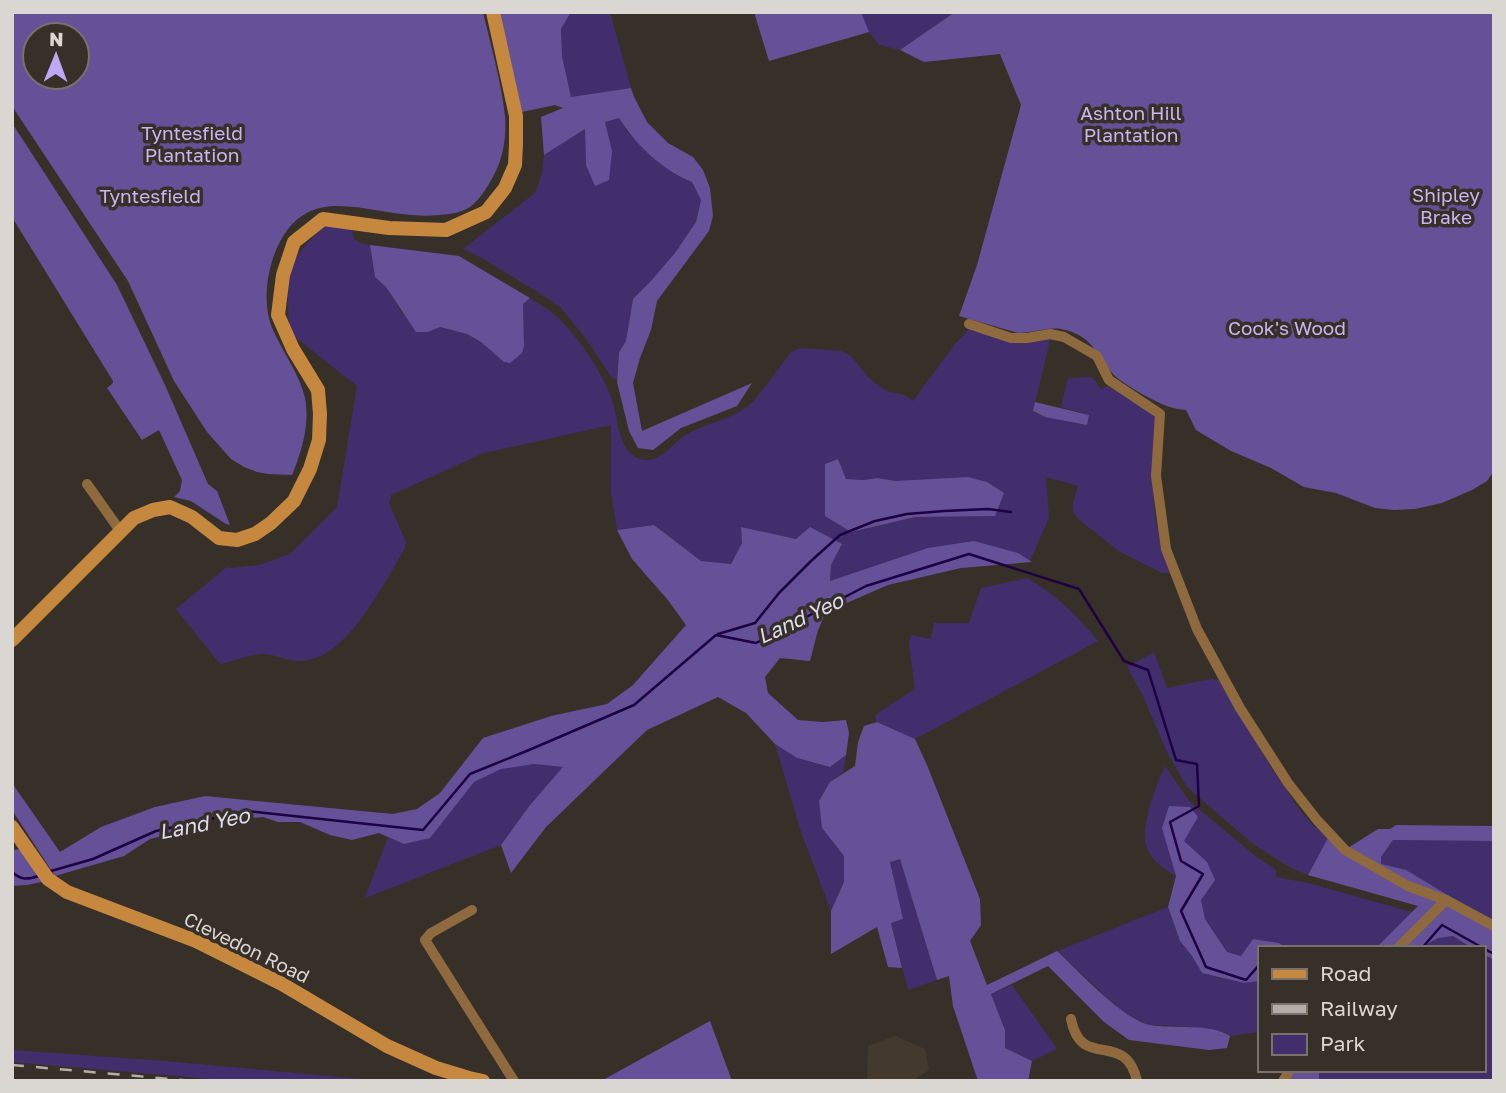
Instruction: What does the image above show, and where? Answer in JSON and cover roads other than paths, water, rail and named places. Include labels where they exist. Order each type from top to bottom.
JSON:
[{"type":"main road","points":[[12,640],[134,518],[153,509],[170,507],[192,517],[219,538],[237,540],[255,534],[294,501],[310,469],[319,440],[320,414],[318,390],[293,349],[278,315],[283,275],[294,242],[323,219],[389,228],[446,230],[486,212],[505,188],[515,165],[516,144],[516,116],[493,12]]},
{"type":"main road","name":"Clevedon Road","points":[[12,827],[45,874],[67,892],[196,941],[264,975],[387,1046],[436,1068],[483,1081]]},
{"type":"street","points":[[969,324],[1010,338],[1050,334],[1064,337],[1097,356],[1109,380],[1160,414],[1156,476],[1166,549],[1197,629],[1240,708],[1288,783],[1345,850],[1408,886],[1446,900],[1494,926]]},
{"type":"street","points":[[88,484],[121,532]]},
{"type":"street","points":[[1400,946],[1446,900]]},
{"type":"street","points":[[472,910],[431,933],[425,940],[514,1081]]},
{"type":"street","points":[[1070,1019],[1078,1039],[1087,1047],[1121,1054],[1131,1063],[1137,1081]]},
{"type":"waterway","points":[[718,634],[755,623],[779,593],[840,535],[875,521],[907,514],[988,509],[1011,512]]},
{"type":"waterway","name":"Land Yeo","points":[[51,871],[93,859],[156,831],[246,811],[423,830],[470,774],[634,705],[716,635],[756,643],[866,586],[969,554],[1079,589],[1124,661],[1148,670],[1176,760],[1197,764],[1199,806],[1170,822],[1181,861],[1203,874],[1181,911],[1206,967],[1246,980],[1258,966]]},
{"type":"waterway","name":"Land Yeo","points":[[12,872],[24,878],[38,876]]},
{"type":"waterway","name":"Land Yeo","points":[[1424,946],[1442,925],[1479,946]]},
{"type":"waterway","name":"Land Yeo","points":[[1485,949],[1494,954]]},
{"type":"railway","points":[[12,1065],[193,1081]]},
{"type":"park label","name":"Ashton Hill Plantation","points":[[1131,123]]},
{"type":"park label","name":"Tyntesfield Plantation","points":[[192,143]]},
{"type":"park label","name":"Tyntesfield","points":[[150,195]]},
{"type":"park label","name":"Shipley Brake","points":[[1446,205]]},
{"type":"park label","name":"Cook's Wood","points":[[1287,327]]}]
